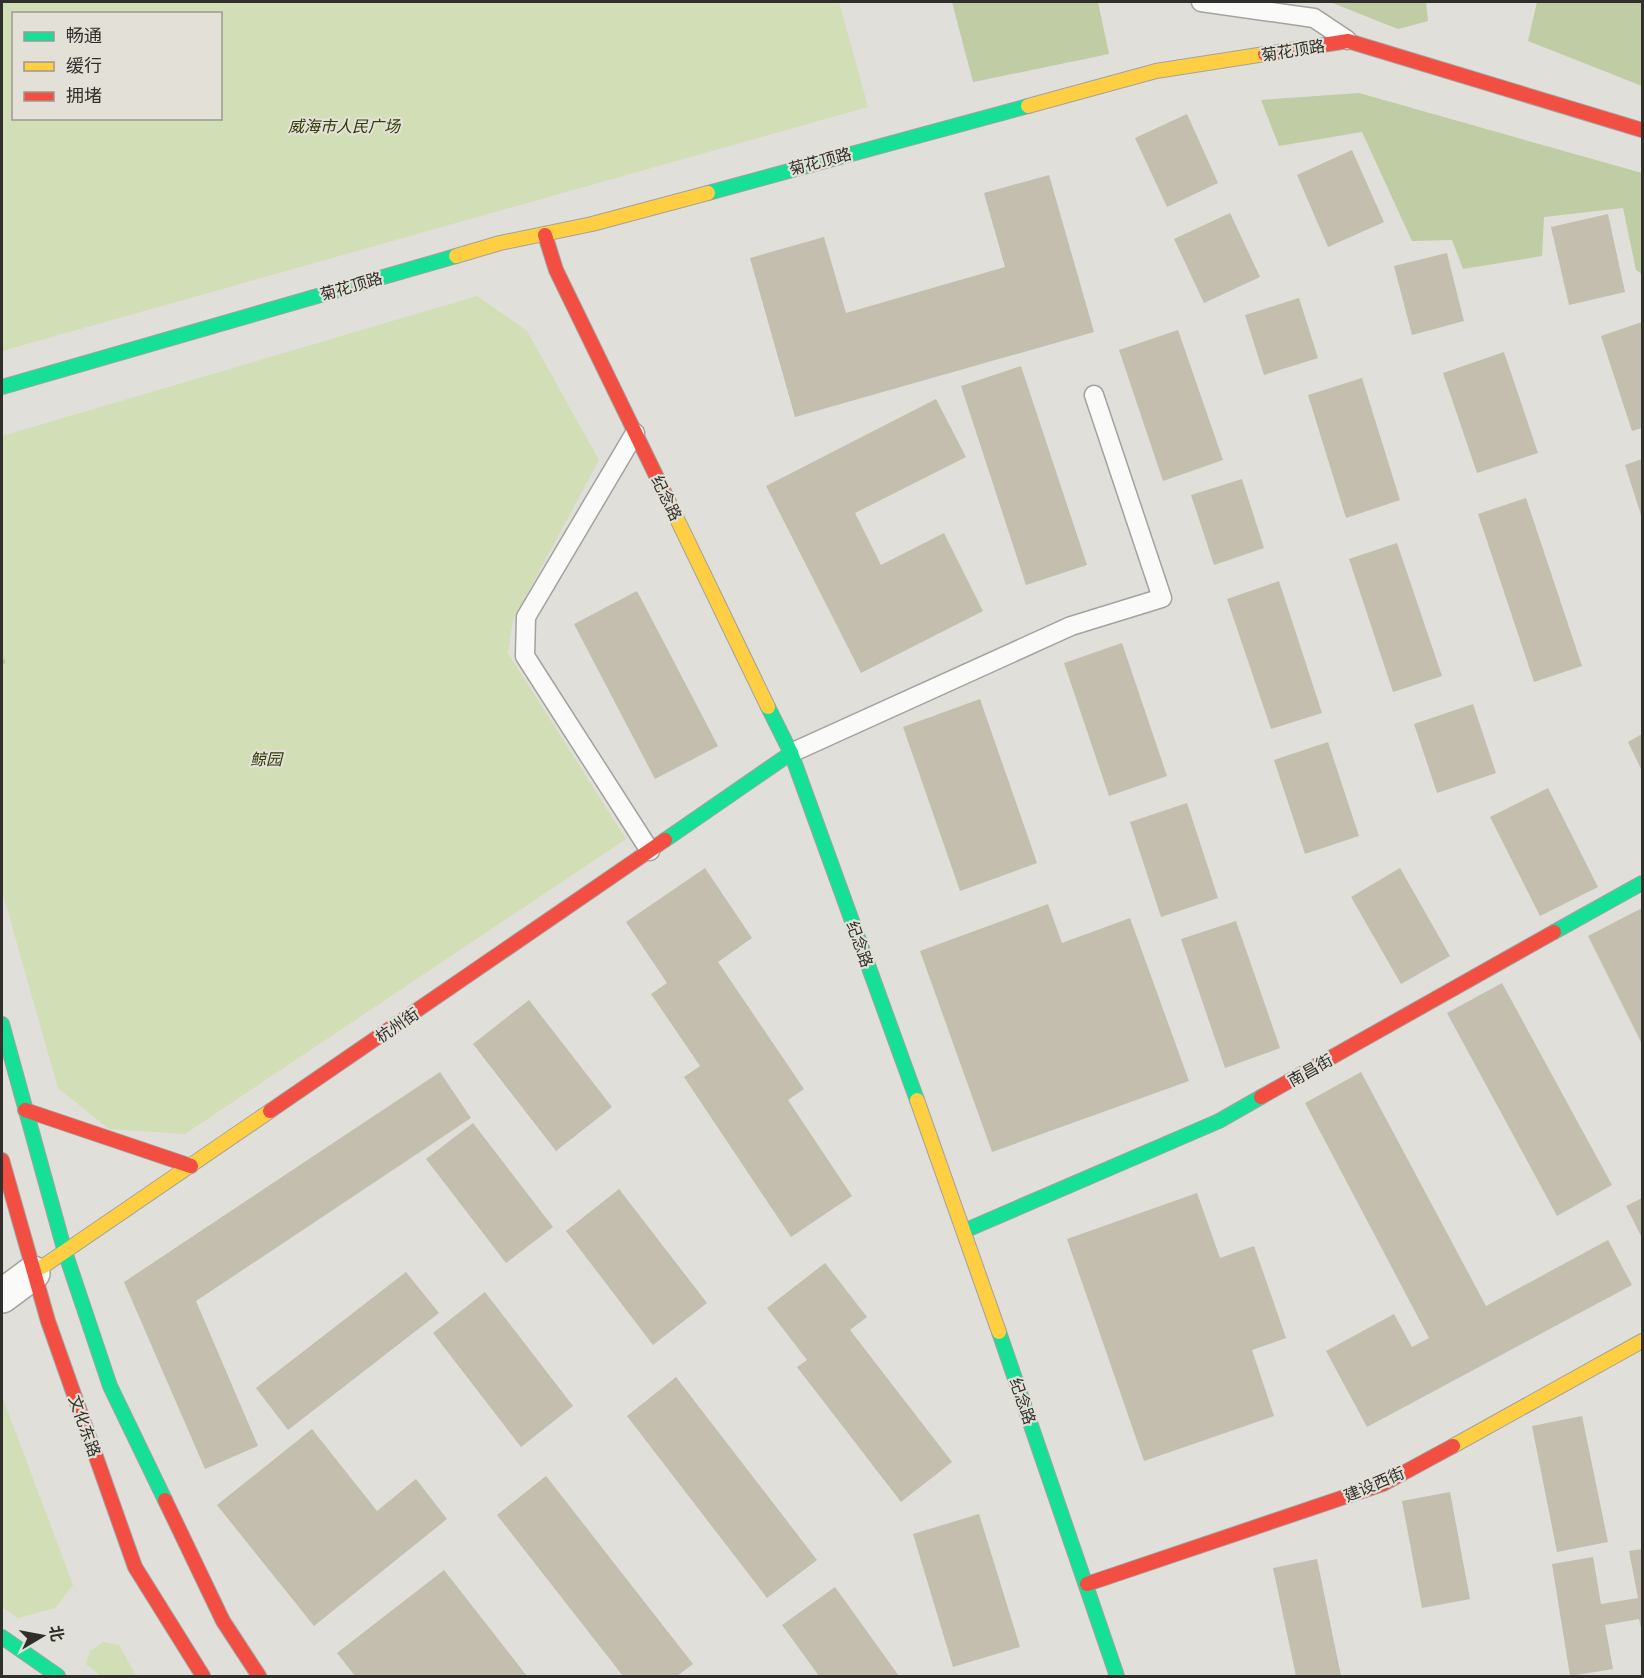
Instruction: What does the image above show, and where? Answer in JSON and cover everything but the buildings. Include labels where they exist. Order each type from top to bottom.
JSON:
[{"type":"street","name":"菊花顶路","points":[[2,387],[500,243],[545,235],[1156,72],[1348,41],[1642,130]]},
{"type":"street","name":"纪念路","points":[[545,235],[556,270],[791,753],[964,1231],[1087,1584],[1117,1677]]},
{"type":"street","name":"杭州街","points":[[2,1296],[791,753]]},
{"type":"street","name":"南昌街","points":[[964,1231],[1219,1121],[1642,883]]},
{"type":"street","points":[[2,1023],[65,1252],[110,1386],[223,1621],[259,1677]]},
{"type":"street","points":[[26,1110],[191,1166]]},
{"type":"street","name":"文化东路","points":[[2,1160],[33,1273],[135,1567],[203,1677]]},
{"type":"street","name":"建设西街","points":[[1087,1584],[1383,1484],[1642,1341]]},
{"type":"street","points":[[2,1637],[58,1677]]},
{"type":"lane","points":[[1201,2],[1314,18],[1348,41]]},
{"type":"lane","points":[[791,753],[1071,626],[1162,598],[1094,395]]},
{"type":"lane","points":[[635,433],[526,617],[525,656],[650,851]]},
{"type":"path","points":[[2,662],[8,660]]},
{"type":"green space","name":"威海市人民广场","points":[[2,2],[839,2],[868,107],[2,351]]},
{"type":"green space","points":[[952,2],[1098,2],[1109,54],[973,82]]},
{"type":"green space","points":[[1330,2],[1426,2],[1428,21],[1398,29]]},
{"type":"green space","points":[[1537,2],[1642,2],[1642,86],[1528,41]]},
{"type":"green space","points":[[1359,93],[1642,173],[1642,274],[1636,270],[1623,208],[1544,217],[1542,256],[1463,269],[1452,240],[1412,241],[1362,132],[1279,146],[1261,100]]},
{"type":"green space","name":"鲸园","points":[[477,296],[527,331],[599,460],[513,620],[508,653],[626,839],[185,1134],[109,1129],[58,1088],[2,891],[2,436]]},
{"type":"green space","points":[[2,1396],[73,1585],[55,1608],[18,1618],[2,1607]]},
{"type":"green space","points":[[104,1642],[119,1645],[136,1676],[101,1676],[86,1664],[90,1651]]},
{"type":"traffic: fast","points":[[708,193],[1028,106]]},
{"type":"traffic: fast","points":[[2,387],[456,256]]},
{"type":"traffic: fast","points":[[768,707],[791,753],[917,1100]]},
{"type":"traffic: fast","points":[[665,840],[791,753]]},
{"type":"traffic: fast","points":[[1554,932],[1642,883]]},
{"type":"traffic: fast","points":[[2,1024],[65,1252],[110,1386],[165,1500]]},
{"type":"traffic: fast","points":[[964,1231],[1219,1121],[1261,1097]]},
{"type":"traffic: fast","points":[[999,1332],[1117,1676]]},
{"type":"traffic: fast","points":[[2,1637],[58,1676]]},
{"type":"traffic: slow","points":[[1028,106],[1156,71],[1265,54]]},
{"type":"traffic: slow","points":[[456,256],[500,243],[592,224],[708,193]]},
{"type":"traffic: slow","points":[[664,492],[768,707]]},
{"type":"traffic: slow","points":[[917,1100],[999,1332]]},
{"type":"traffic: slow","points":[[42,1267],[270,1111]]},
{"type":"traffic: slow","points":[[1453,1446],[1642,1341]]},
{"type":"traffic: jam","points":[[1265,54],[1348,41],[1642,130]]},
{"type":"traffic: jam","points":[[545,235],[556,270],[664,492]]},
{"type":"traffic: jam","points":[[270,1111],[665,840]]},
{"type":"traffic: jam","points":[[1261,1097],[1554,932]]},
{"type":"traffic: jam","points":[[25,1110],[191,1166]]},
{"type":"traffic: jam","points":[[2,1160],[48,1321],[135,1567],[203,1676]]},
{"type":"traffic: jam","points":[[1087,1584],[1383,1484],[1453,1446]]},
{"type":"traffic: jam","points":[[165,1500],[223,1621],[259,1676]]}]
